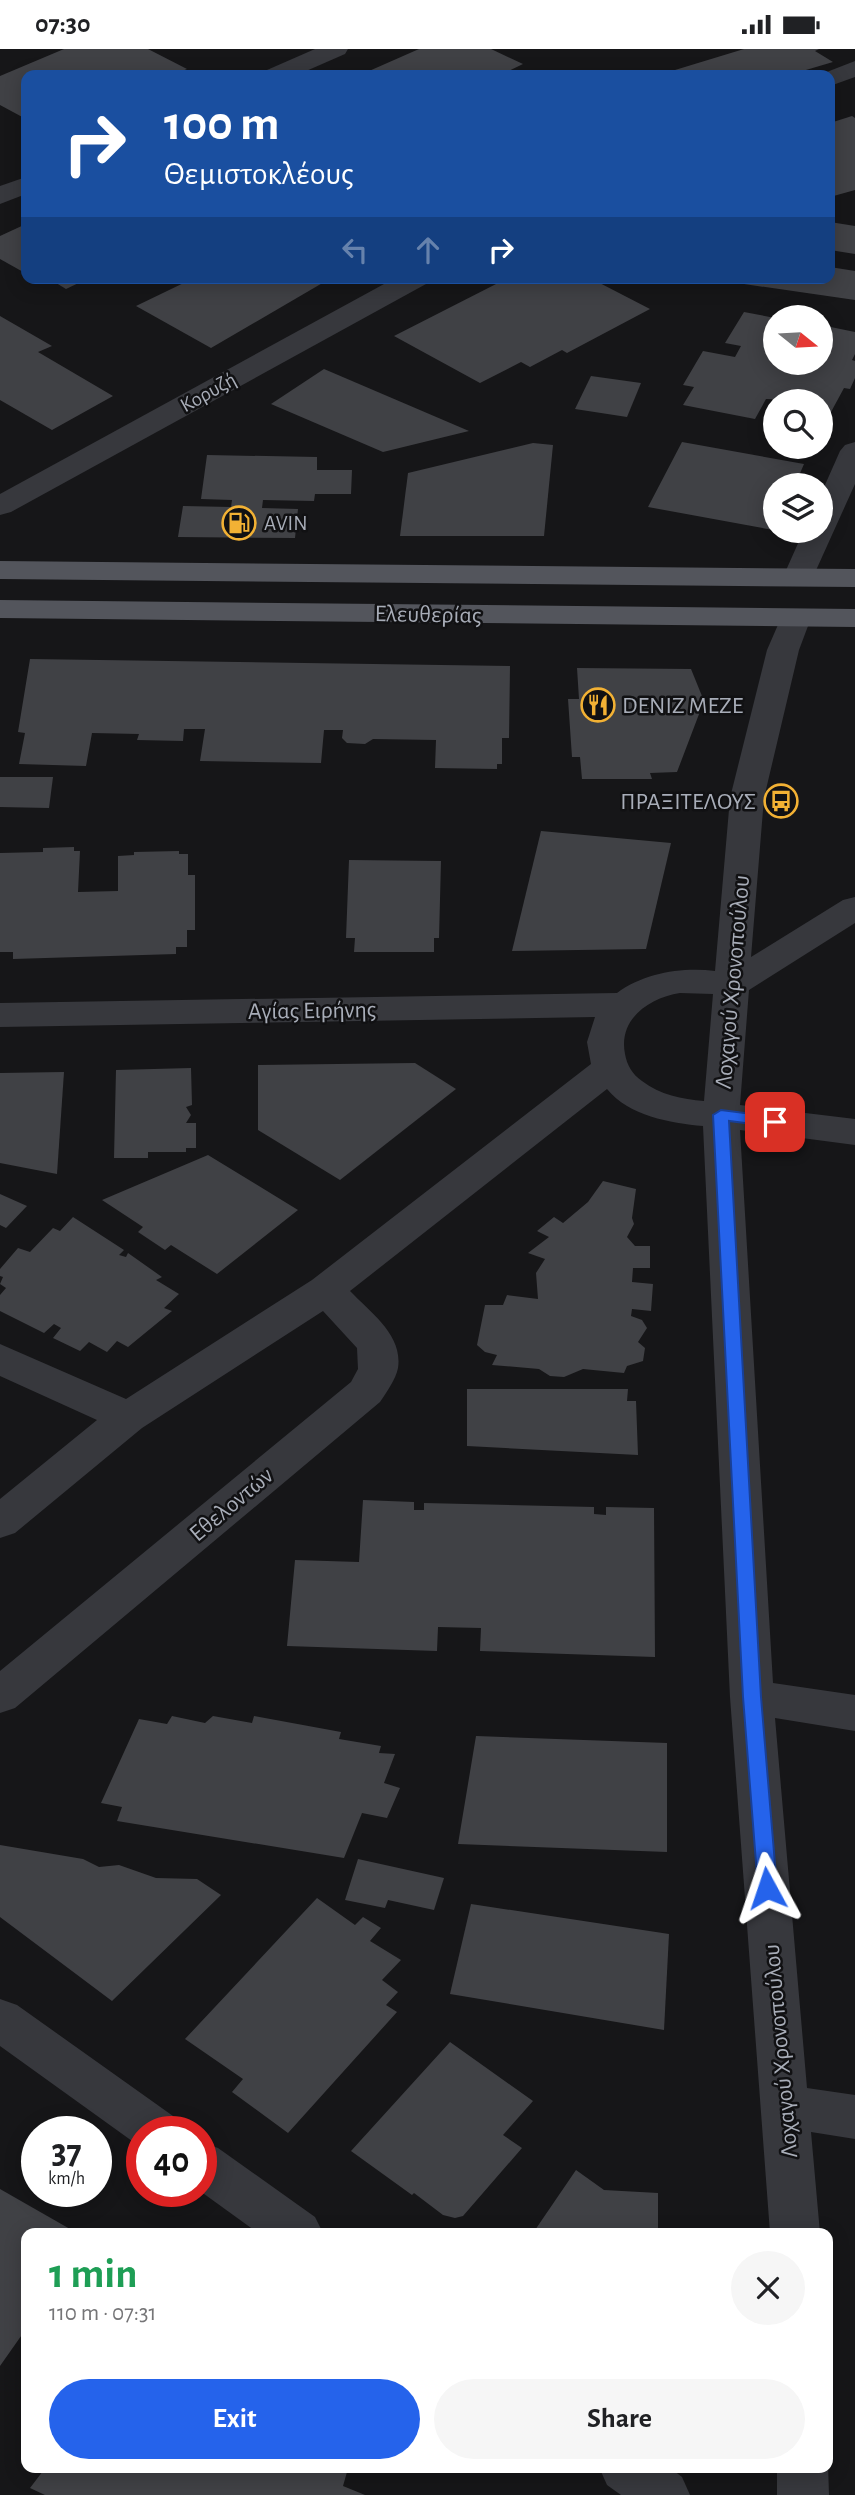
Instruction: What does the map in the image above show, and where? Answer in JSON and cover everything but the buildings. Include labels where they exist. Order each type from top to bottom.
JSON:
[{"type":"main road","name":"Ελευθερίας","points":[[7,564],[855,578]]},
{"type":"main road","name":"Ελευθερίας","points":[[0,609],[855,618]]},
{"type":"street","points":[[288,70],[336,49]]},
{"type":"street","points":[[835,76],[855,68]]},
{"type":"street","points":[[0,197],[21,187]]},
{"type":"street","name":"Κορυζή","points":[[0,506],[405,284]]},
{"type":"street","points":[[833,499],[855,451]]},
{"type":"street","points":[[798,577],[813,543]]},
{"type":"street","name":"Λοχαγού Χρονοπούλου","points":[[795,618],[783,650],[747,798],[721,1115],[752,1697],[795,2228]]},
{"type":"street","points":[[855,908],[732,985],[704,981],[673,983],[646,991],[624,1005],[609,1023],[603,1045],[610,1068],[628,1089],[654,1105],[688,1114],[721,1115],[855,1132]]},
{"type":"street","name":"Αγίας Ειρήνης","points":[[0,1015],[624,1005]]},
{"type":"street","points":[[0,1522],[128,1417],[326,1290],[610,1068]]},
{"type":"street","name":"Εθελοντών","points":[[0,1696],[366,1392],[378,1369],[377,1344],[326,1290]]},
{"type":"street","points":[[0,1359],[128,1417]]},
{"type":"street","points":[[752,1697],[855,1713]]},
{"type":"street","points":[[0,2020],[135,2116]]},
{"type":"street","points":[[785,2106],[855,2117]]},
{"type":"street","points":[[217,2175],[291,2228]]},
{"type":"street","points":[[633,2473],[664,2495]]},
{"type":"street","points":[[803,2473],[803,2495]]},
{"type":"place","name":"AVIN","points":[[239,523]]},
{"type":"place","name":"DENIZ MEZE","points":[[598,705]]},
{"type":"place","name":"ΠΡΑΞΙΤΕΛΟΥΣ","points":[[781,801]]},
{"type":"route","points":[[767,1888],[752,1697],[721,1115],[775,1122]]}]
